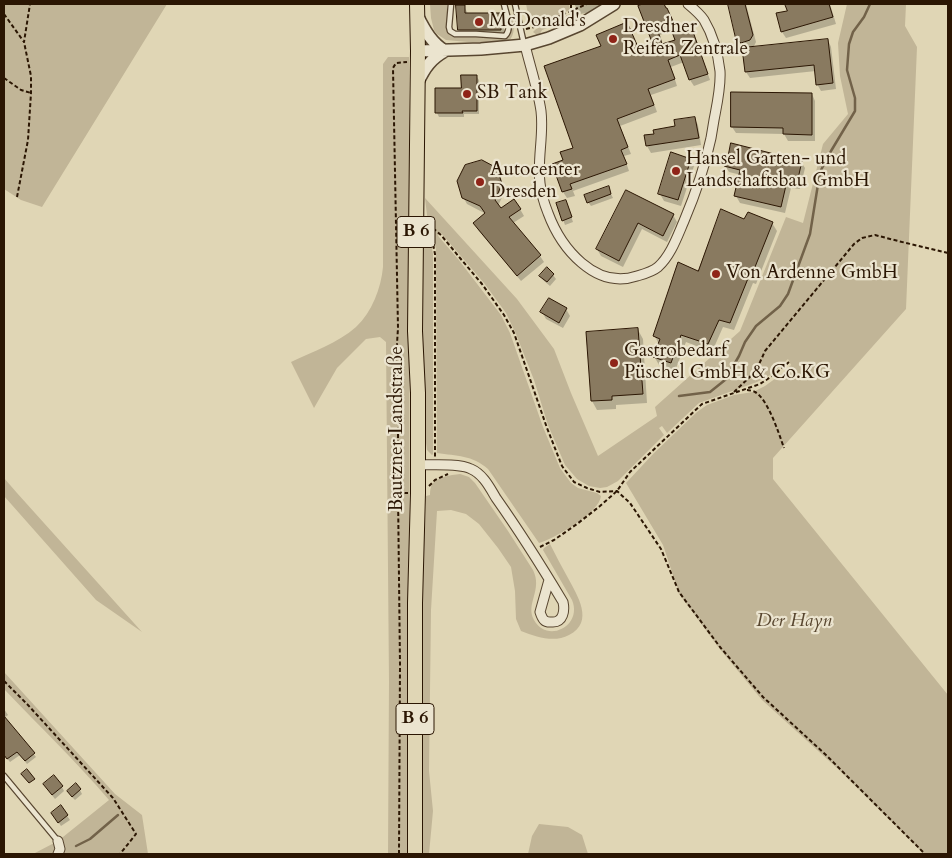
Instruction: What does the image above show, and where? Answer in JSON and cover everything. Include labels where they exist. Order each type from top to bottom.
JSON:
[{"type":"main road","name":"Bautzner Landstraße","points":[[415,854],[415,603],[418,394],[415,331],[418,82],[414,56],[418,11]]},
{"type":"street","points":[[414,56],[445,51],[525,45],[580,25],[614,4]]},
{"type":"street","points":[[525,45],[541,112],[540,183],[543,200],[554,228],[563,243],[587,267],[611,279],[632,278],[656,269],[676,241],[693,199],[711,140],[718,100],[720,72],[717,54],[704,20],[688,4]]},
{"type":"street","points":[[418,11],[432,40],[445,51]]},
{"type":"street","points":[[418,82],[428,64],[445,51]]},
{"type":"street","points":[[418,465],[460,466],[472,469],[481,477],[507,513],[549,580]]},
{"type":"street","points":[[58,842],[60,849],[58,854]]},
{"type":"lane","points":[[450,4],[450,32],[455,34],[505,36],[509,28],[504,4]]},
{"type":"lane","points":[[515,4],[525,45]]},
{"type":"lane","points":[[4,776],[58,842]]},
{"type":"path","points":[[17,197],[28,140],[32,76],[24,42],[30,4]]},
{"type":"path","points":[[571,4],[571,12],[574,19]]},
{"type":"path","points":[[522,30],[534,27],[587,4]]},
{"type":"path","points":[[4,14],[24,42]]},
{"type":"path","points":[[399,854],[398,414],[395,375],[398,328],[393,68],[396,63],[414,56]]},
{"type":"path","points":[[4,78],[20,90],[31,93]]},
{"type":"path","points":[[435,480],[435,254],[434,244],[427,223],[454,250],[504,315],[514,333],[562,466],[574,482],[600,492],[616,491],[630,503],[661,549],[679,592],[763,697],[826,755],[924,854]]},
{"type":"path","points":[[733,393],[756,371],[766,351],[854,244],[862,238],[874,235],[948,253]]},
{"type":"path","points":[[540,547],[577,524],[616,491],[630,472],[702,404],[760,384],[789,362]]},
{"type":"path","points":[[745,389],[754,391],[763,398],[784,448]]},
{"type":"path","points":[[418,493],[428,493],[429,486],[435,480],[452,473]]},
{"type":"path","points":[[4,681],[113,798],[136,834],[120,854]]},
{"type":"green space","points":[[4,4],[167,4],[42,207],[21,200],[4,189]]},
{"type":"green space","points":[[430,4],[447,4],[447,32],[452,36],[505,39],[511,32],[509,15],[512,15],[514,29],[512,36],[508,42],[446,40],[434,30]]},
{"type":"green space","points":[[526,4],[569,4],[570,10],[535,25],[530,24]]},
{"type":"green space","name":"Der Hayn","points":[[847,4],[906,4],[905,26],[917,47],[906,309],[773,458],[773,479],[948,695],[948,854],[924,854],[838,769],[762,700],[719,648],[677,591],[663,545],[626,483],[697,412],[707,405],[734,395],[753,392],[765,386],[791,365],[788,359],[772,374],[757,382],[699,403],[667,433],[662,426],[659,428],[664,435],[618,481],[607,487],[589,486],[577,479],[565,465],[548,425],[534,380],[506,313],[484,283],[441,233],[438,235],[439,237],[501,315],[510,333],[543,427],[560,468],[571,483],[578,488],[597,493],[601,496],[593,510],[585,517],[565,531],[539,543],[488,469],[470,459],[437,453],[436,249],[427,215],[425,198],[517,299],[554,349],[598,456],[657,416],[655,407],[740,331],[786,217],[803,223],[823,144],[848,114],[840,76],[838,43]]},
{"type":"green space","points":[[570,14],[572,19],[542,30],[537,35],[533,32],[536,29]]},
{"type":"green space","points":[[388,57],[409,57],[410,854],[388,854],[389,682],[386,342],[380,337],[366,339],[337,368],[314,408],[291,362],[349,333],[367,314],[378,291],[383,267],[383,64]]},
{"type":"green space","points":[[422,216],[430,237],[433,254],[432,455],[427,450],[426,443],[421,336]]},
{"type":"green space","points":[[460,474],[469,477],[475,483],[533,570],[536,584],[531,608],[534,620],[540,627],[547,631],[562,629],[573,617],[574,609],[572,600],[543,550],[550,544],[576,592],[582,608],[582,616],[577,630],[557,639],[545,638],[521,631],[516,619],[515,591],[511,567],[498,548],[479,524],[466,514],[451,510],[437,511],[431,610],[429,771],[433,811],[429,854],[423,854],[420,624],[426,496],[430,495],[431,487],[436,481],[443,477]]},
{"type":"green space","points":[[4,478],[142,632],[96,600],[4,496]]},
{"type":"green space","points":[[4,672],[115,794],[142,815],[148,854],[33,854],[58,841],[109,800],[71,757],[4,689]]},
{"type":"green space","points":[[539,824],[568,827],[582,835],[588,854],[528,854],[532,836]]},
{"type":"building","points":[[643,4],[664,4],[667,8],[673,21],[657,28],[662,44],[675,40],[672,32],[691,26],[708,74],[689,80],[680,55],[668,60],[675,79],[648,89],[654,105],[617,119],[628,147],[621,150],[627,164],[570,184],[572,189],[562,192],[552,164],[563,160],[560,152],[573,148],[544,66],[601,46],[596,35],[627,22],[638,47],[652,42],[638,6]]},
{"type":"building","points":[[728,4],[745,4],[753,35],[750,40],[741,43],[736,39]]},
{"type":"building","points":[[785,4],[829,4],[833,17],[781,32],[776,13],[787,11]]},
{"type":"building","name":"McDonald's","points":[[456,5],[465,5],[465,13],[501,13],[501,30],[458,30]]},
{"type":"building","points":[[828,39],[833,83],[816,85],[814,65],[745,72],[742,48]]},
{"type":"building","points":[[461,75],[477,75],[477,111],[435,113],[435,88],[461,88]]},
{"type":"building","points":[[731,92],[812,93],[812,135],[783,134],[783,128],[731,127]]},
{"type":"building","points":[[695,117],[699,138],[646,146],[644,135],[654,134],[653,130],[675,126],[674,120]]},
{"type":"building","points":[[731,143],[802,161],[797,183],[787,181],[781,207],[734,196],[740,170],[724,166],[725,162],[722,158],[728,155]]},
{"type":"building","name":"Hansel Garten- und Landschaftsbau GmbH","points":[[671,152],[691,159],[678,200],[658,194]]},
{"type":"building","points":[[482,160],[497,168],[502,184],[495,200],[501,208],[514,199],[521,209],[509,217],[541,255],[517,276],[473,223],[485,213],[480,206],[462,198],[457,181],[465,165]]},
{"type":"building","points":[[609,186],[611,194],[587,203],[584,195]]},
{"type":"building","points":[[626,190],[674,214],[663,236],[638,223],[619,261],[596,249]]},
{"type":"building","points":[[566,200],[572,217],[562,221],[556,203]]},
{"type":"building","name":"Von Ardenne GmbH","points":[[721,209],[744,219],[748,212],[773,222],[730,323],[719,320],[708,344],[681,335],[671,363],[653,357],[660,339],[653,336],[678,262],[698,271]]},
{"type":"building","points":[[547,267],[554,274],[547,282],[539,276]]},
{"type":"building","points":[[549,298],[567,308],[559,323],[540,312]]},
{"type":"building","name":"Gastrobedarf Püschel GmbH & Co.KG","points":[[638,328],[643,394],[612,396],[612,400],[591,401],[586,332]]},
{"type":"building","points":[[4,716],[35,753],[25,761],[17,752],[7,759],[4,755]]},
{"type":"building","points":[[27,769],[35,779],[29,783],[21,774]]},
{"type":"building","points":[[54,775],[63,786],[52,795],[43,784]]},
{"type":"building","points":[[76,783],[81,789],[72,797],[67,791]]},
{"type":"building","points":[[61,805],[68,815],[58,823],[51,813]]},
{"type":"waterway","points":[[679,396],[710,392],[725,380],[745,342],[756,326],[780,306],[788,294],[810,234],[820,172],[855,111],[855,98],[847,70],[849,44],[853,32],[864,17],[870,4]]},
{"type":"waterway","points":[[76,846],[90,839],[118,815]]},
{"type":"place","name":"McDonald's","points":[[479,22]]},
{"type":"place","name":"Dresdner Reifen Zentrale","points":[[613,39]]},
{"type":"place","name":"SB Tank","points":[[467,94]]},
{"type":"place","name":"Hansel Garten- und Landschaftsbau GmbH","points":[[676,171]]},
{"type":"place","name":"Autocenter Dresden","points":[[480,182]]},
{"type":"place","name":"Von Ardenne GmbH","points":[[716,274]]},
{"type":"place","name":"Gastrobedarf Püschel GmbH & Co.KG","points":[[614,363]]}]
